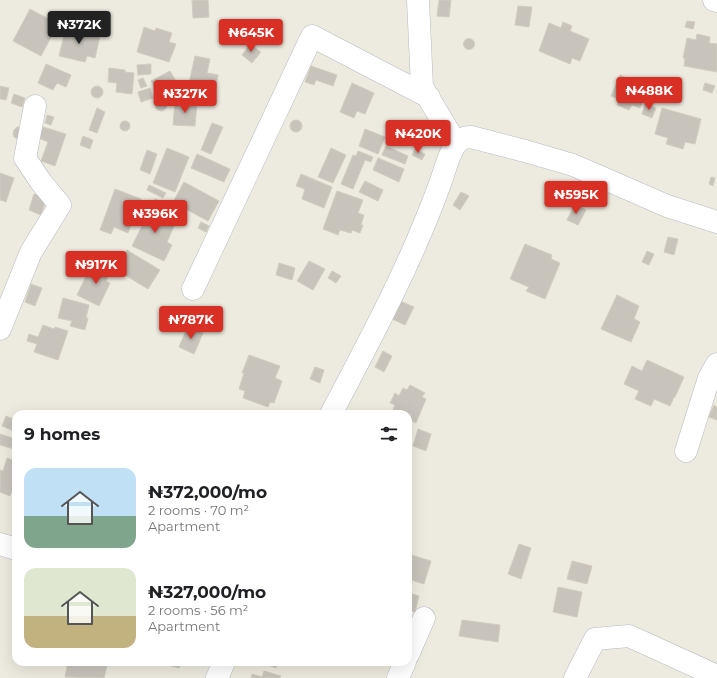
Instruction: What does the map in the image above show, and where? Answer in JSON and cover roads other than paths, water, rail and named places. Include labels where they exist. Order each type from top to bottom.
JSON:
[{"type":"street","points":[[418,0],[422,87],[456,144]]},
{"type":"street","points":[[193,289],[312,36],[428,97]]},
{"type":"street","points":[[0,329],[31,252],[60,205],[41,182],[25,158],[35,106]]},
{"type":"street","points":[[333,410],[398,285],[429,212],[450,154],[456,144],[462,139],[471,136],[525,150],[573,165],[666,206],[717,222]]},
{"type":"street","points":[[686,451],[709,378],[717,364]]},
{"type":"street","points":[[0,544],[12,548]]},
{"type":"street","points":[[412,646],[424,618]]},
{"type":"street","points":[[575,678],[595,639],[629,636],[717,676]]},
{"type":"street","points":[[217,678],[222,666]]},
{"type":"street","points":[[398,678],[403,666]]}]
